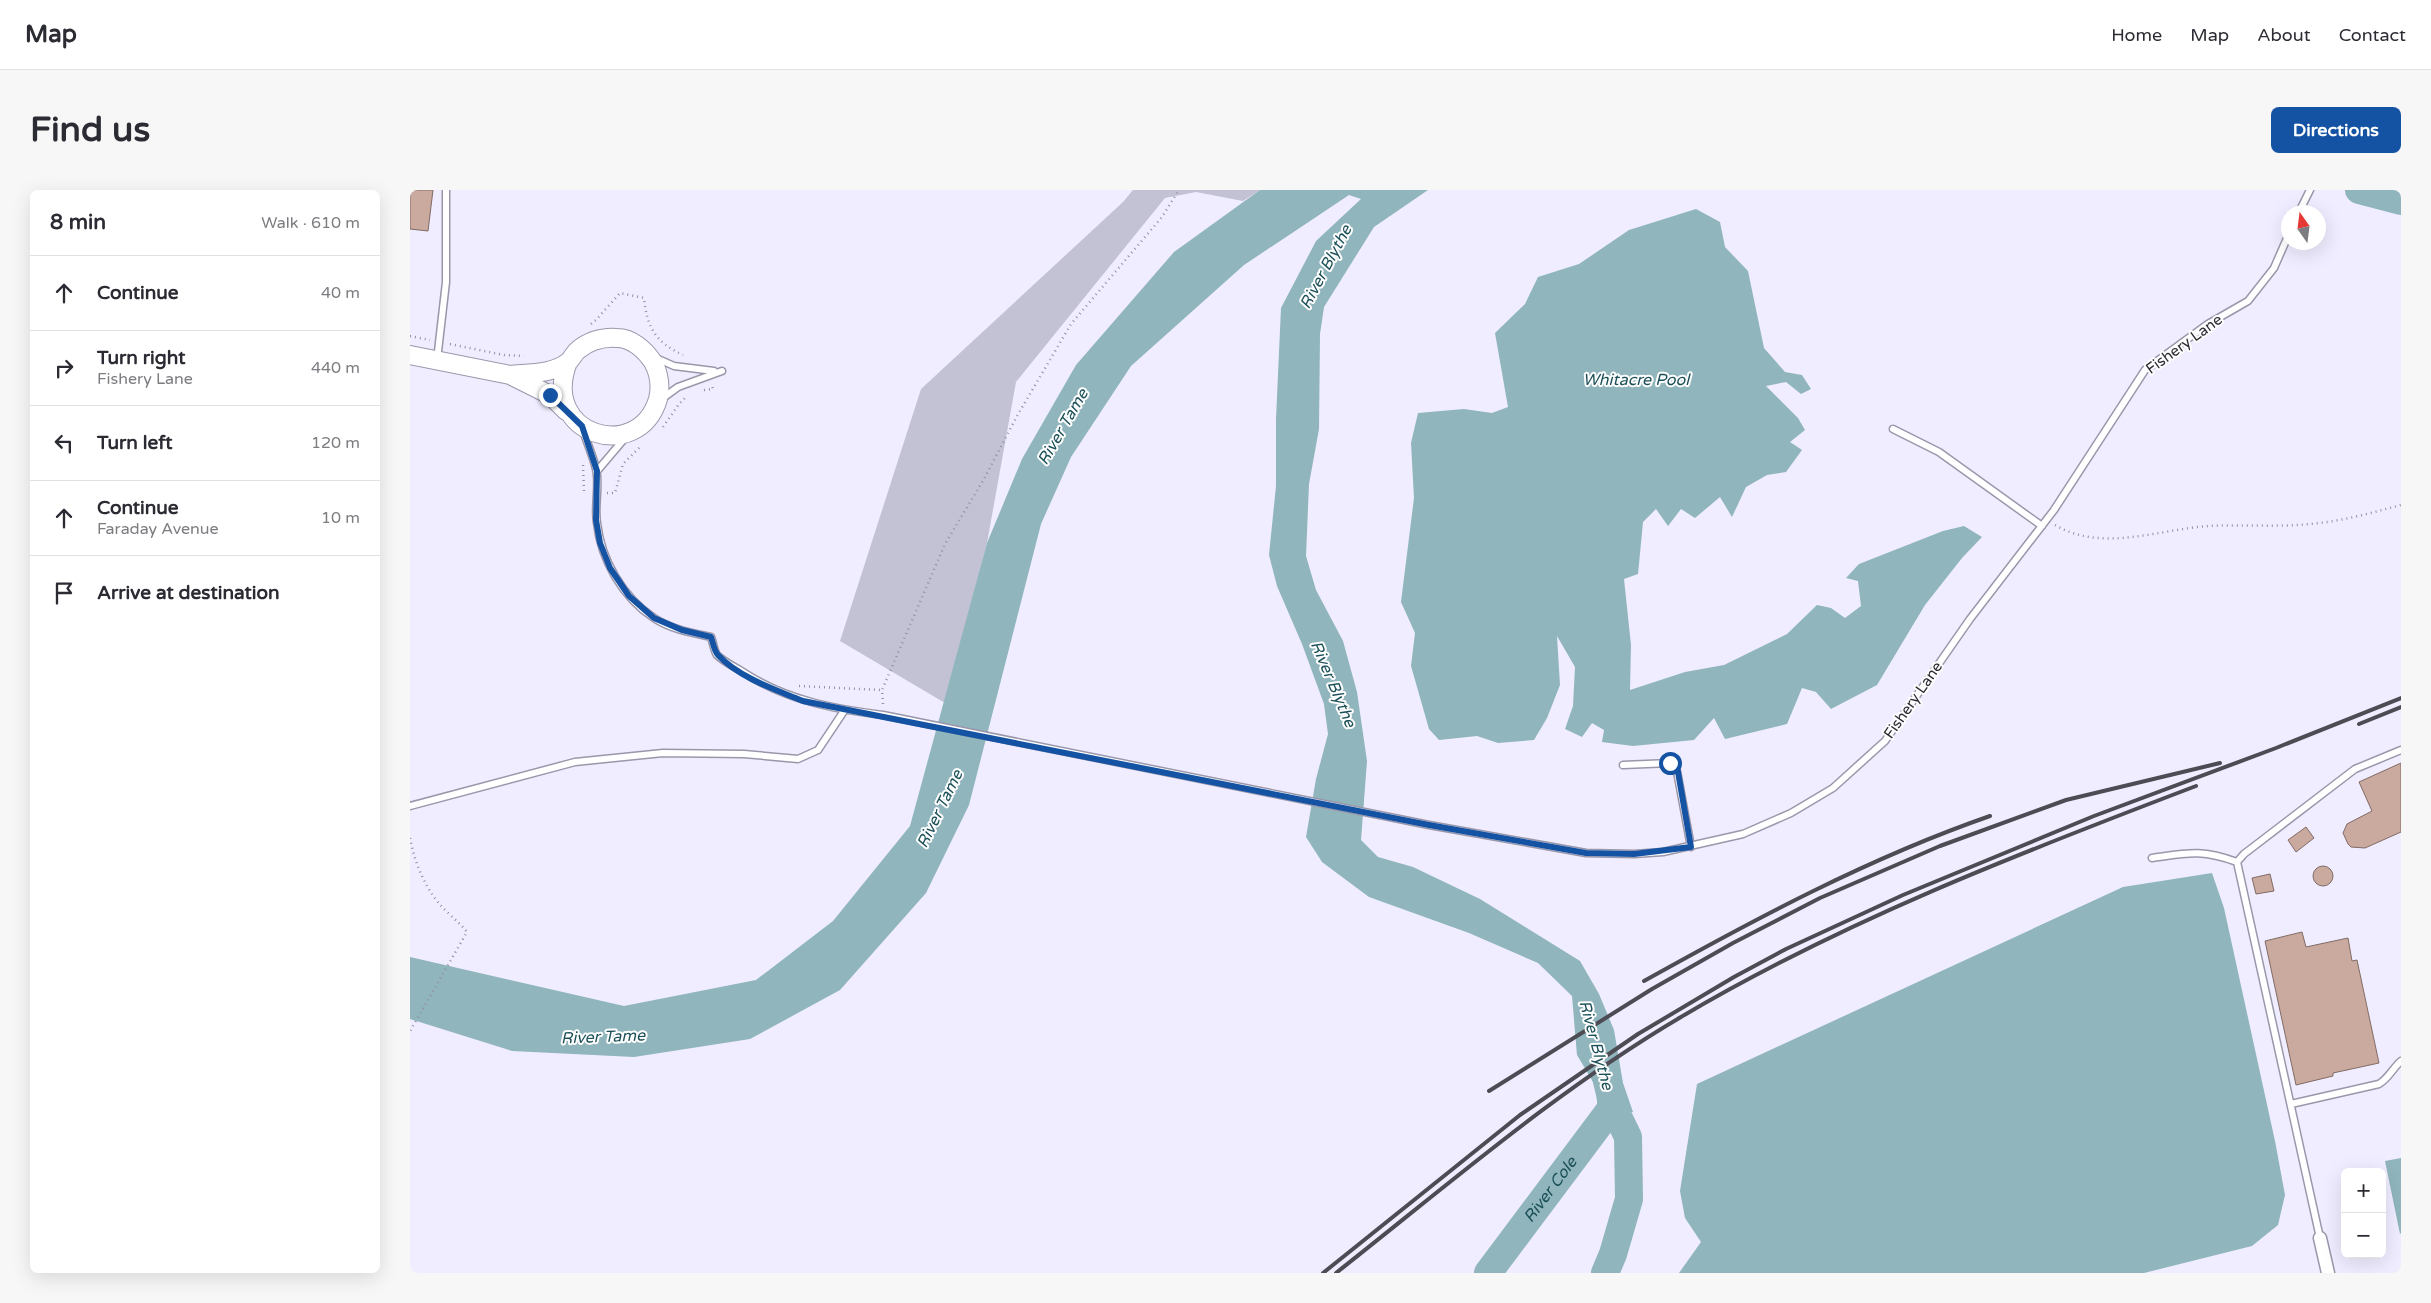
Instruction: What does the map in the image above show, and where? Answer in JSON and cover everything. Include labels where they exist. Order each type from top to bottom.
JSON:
[{"type":"street","points":[[510,375],[550,395],[577,421],[606,435],[631,431],[649,416],[655,406],[659,393],[659,379],[655,366],[648,355],[628,340],[619,338],[602,338],[588,343],[577,351],[568,362],[563,375],[562,390],[565,404],[577,421]]},
{"type":"street","points":[[410,355],[510,375],[546,372],[568,362]]},
{"type":"street","points":[[2320,1238],[2328,1273]]},
{"type":"lane","points":[[437,361],[446,282],[446,190]]},
{"type":"lane","points":[[2302,205],[2310,190]]},
{"type":"lane","name":"Fishery Lane","points":[[597,471],[596,520],[600,543],[610,568],[629,596],[654,618],[682,630],[711,637],[717,654],[762,684],[803,701],[844,711],[894,718],[1023,743],[1429,825],[1586,853],[1634,854],[1691,847],[1743,834],[1790,813],[1833,788],[1885,741],[1970,619],[2042,526],[2145,370],[2208,324],[2248,301],[2274,268],[2282,250]]},
{"type":"lane","points":[[648,355],[674,366],[702,371],[722,371],[678,387],[655,406]]},
{"type":"lane","points":[[577,421],[597,471],[631,431]]},
{"type":"lane","points":[[1893,430],[1939,452],[2042,526]]},
{"type":"lane","points":[[410,806],[575,762],[664,752],[798,759],[818,750],[844,711]]},
{"type":"lane","points":[[2237,862],[2244,854],[2355,769],[2401,750]]},
{"type":"lane","points":[[1623,765],[1670,763],[1676,766],[1691,847]]},
{"type":"lane","points":[[2152,858],[2195,852],[2210,853],[2237,862]]},
{"type":"lane","points":[[2237,862],[2320,1238]]},
{"type":"lane","points":[[2291,1104],[2379,1084],[2388,1078],[2393,1068],[2401,1061]]},
{"type":"path","points":[[796,686],[882,690],[945,544],[1036,382],[1071,324],[1162,217],[1180,190]]},
{"type":"path","points":[[589,324],[596,320],[620,293],[644,298],[646,318],[653,332],[669,349],[686,357]]},
{"type":"path","points":[[410,336],[504,355],[532,357]]},
{"type":"path","points":[[582,456],[584,492]]},
{"type":"path","points":[[2042,526],[2053,524],[2078,535],[2106,539],[2209,526],[2320,523],[2357,517],[2401,505]]},
{"type":"path","points":[[410,838],[414,858],[427,886],[446,911],[467,932],[410,1031]]},
{"type":"shaded area","points":[[1133,190],[1260,190],[1243,201],[1196,192],[1165,198],[1016,382],[987,543],[945,703],[840,641],[921,389],[1123,202]]},
{"type":"water","name":"River Tame","points":[[1260,190],[1428,190],[1374,227],[1324,307],[1320,334],[1319,429],[1309,484],[1306,556],[1316,590],[1343,641],[1357,692],[1367,761],[1361,840],[1378,857],[1413,867],[1480,899],[1580,961],[1599,994],[1614,1030],[1623,1083],[1633,1112],[1598,1116],[1596,1087],[1577,1055],[1572,996],[1538,963],[1469,933],[1369,897],[1322,862],[1306,837],[1316,779],[1328,734],[1324,704],[1302,644],[1277,586],[1269,555],[1276,486],[1276,419],[1281,308],[1316,241],[1361,199],[1349,195],[1244,265],[1131,366],[1071,457],[1041,524],[969,805],[926,893],[840,990],[750,1039],[634,1057],[512,1051],[410,1019],[410,957],[624,1006],[756,980],[833,921],[910,826],[987,543],[1022,459],[1076,365],[1174,252]]},
{"type":"water","name":"Whitacre Pool","points":[[1696,209],[1720,222],[1725,247],[1748,271],[1764,348],[1785,372],[1802,375],[1811,389],[1801,394],[1786,382],[1766,386],[1798,418],[1805,430],[1790,442],[1802,450],[1786,472],[1767,475],[1746,487],[1732,517],[1720,497],[1695,518],[1681,509],[1668,526],[1656,509],[1643,522],[1638,574],[1624,579],[1631,645],[1630,690],[1685,672],[1724,665],[1787,634],[1817,605],[1831,608],[1845,618],[1861,606],[1858,581],[1846,578],[1859,564],[1943,531],[1964,526],[1982,537],[1962,558],[1925,605],[1877,685],[1831,709],[1816,692],[1802,688],[1787,724],[1725,739],[1714,718],[1694,740],[1633,746],[1602,742],[1604,730],[1592,723],[1582,737],[1565,729],[1573,706],[1575,667],[1557,636],[1560,685],[1547,718],[1534,740],[1498,743],[1477,736],[1439,740],[1429,729],[1411,666],[1415,633],[1401,602],[1414,498],[1411,443],[1418,413],[1464,409],[1492,413],[1508,407],[1495,333],[1525,304],[1538,277],[1579,264],[1629,230]]},
{"type":"water","points":[[2212,873],[2224,908],[2285,1195],[2278,1225],[2252,1246],[2144,1273],[1679,1273],[1701,1242],[1685,1218],[1680,1191],[1697,1084],[2123,887]]},
{"type":"water","points":[[2401,1158],[2401,1233],[2400,1234],[2385,1161]]},
{"type":"building","points":[[410,190],[433,190],[428,231],[410,229]]},
{"type":"building","points":[[2401,763],[2401,832],[2365,848],[2351,847],[2343,833],[2347,824],[2372,811],[2359,782]]},
{"type":"building","points":[[2306,827],[2314,838],[2296,852],[2288,840]]},
{"type":"building","points":[[2323,866],[2330,869],[2333,876],[2330,883],[2323,886],[2316,883],[2313,876],[2316,869]]},
{"type":"building","points":[[2270,874],[2274,891],[2256,894],[2252,878]]},
{"type":"building","points":[[2302,932],[2306,947],[2348,938],[2352,961],[2357,960],[2379,1063],[2333,1073],[2333,1076],[2296,1085],[2265,941]]},
{"type":"waterway","points":[[2359,190],[2401,201]]},
{"type":"waterway","name":"River Blythe","points":[[1605,1273],[1613,1254],[1629,1199],[1628,1137],[1613,1106],[1606,1077]]},
{"type":"waterway","name":"River Cole","points":[[1488,1273],[1613,1106]]},
{"type":"railway","points":[[1323,1273],[1520,1115],[1638,1034],[1734,977],[1786,949],[1903,895],[2094,816],[2276,748],[2401,698]]},
{"type":"railway","points":[[2359,724],[2401,707]]},
{"type":"railway","points":[[1489,1091],[1652,989],[1733,943],[1820,898],[1940,846],[2066,800],[2220,763]]},
{"type":"railway","points":[[1336,1273],[1504,1139],[1591,1075],[1635,1045],[1742,982],[1869,919],[1933,891],[1998,863],[2196,786]]},
{"type":"railway","points":[[1644,981],[1770,913],[1857,870],[1990,816]]},
{"type":"route","points":[[550,395],[582,426],[597,471],[596,520],[600,543],[610,568],[629,596],[654,618],[682,630],[711,637],[717,654],[733,666],[762,684],[803,701],[844,711],[884,716],[1023,743],[1429,825],[1586,853],[1634,854],[1663,852],[1691,847],[1678,772],[1676,766],[1670,763]]}]
